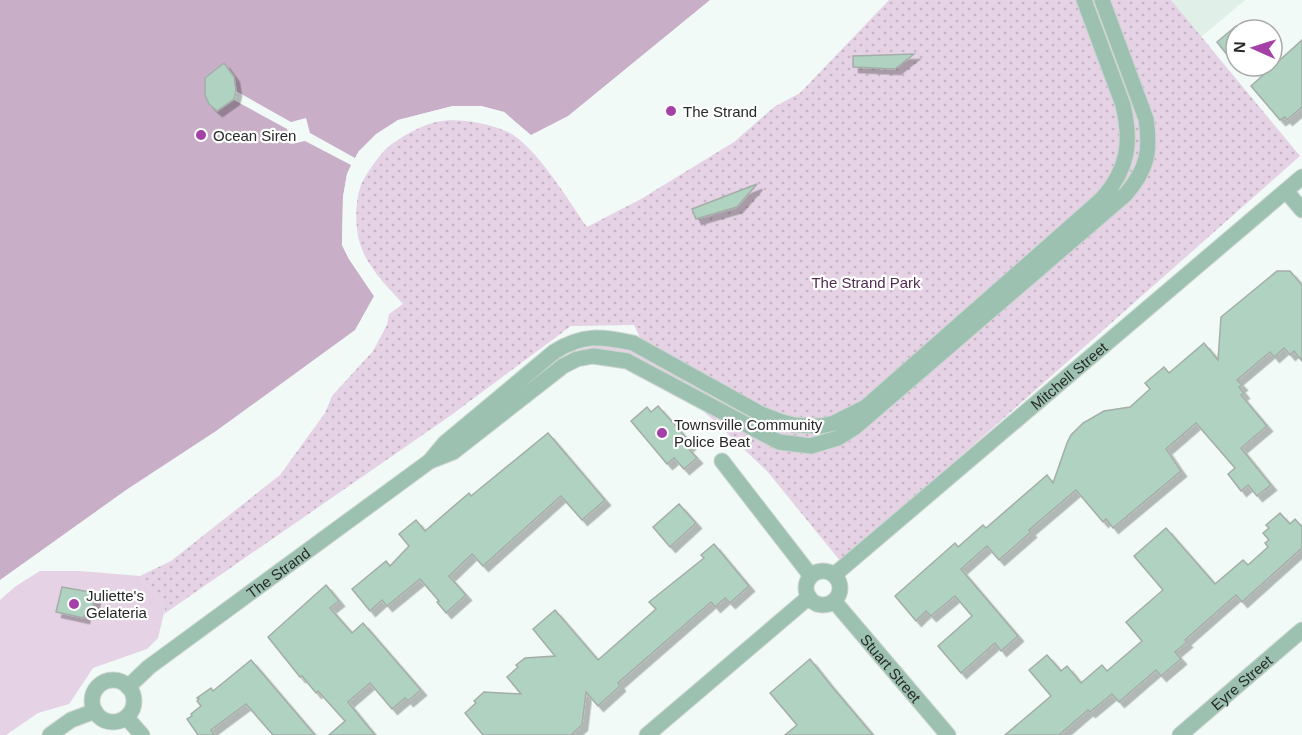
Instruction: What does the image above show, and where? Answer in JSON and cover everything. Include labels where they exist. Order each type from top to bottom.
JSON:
[{"type":"street","name":"The Strand","points":[[128,687],[149,667],[429,461],[445,443],[554,352],[582,338],[616,339],[633,343],[761,414],[794,425],[810,427],[834,423],[866,407],[1102,199],[1114,185],[1122,170],[1126,153],[1127,122],[1083,0]]},
{"type":"street","name":"The Strand","points":[[429,461],[453,452],[563,366],[577,359],[593,356],[627,361],[778,442],[811,446],[838,438],[854,428],[1126,194],[1143,171],[1149,138],[1146,120],[1102,0]]},
{"type":"street","name":"Mitchell Street","points":[[834,575],[1302,177]]},
{"type":"street","points":[[1286,191],[1302,210]]},
{"type":"street","points":[[722,461],[811,576]]},
{"type":"street","points":[[819,571],[834,575],[840,588],[834,601],[823,605],[813,602],[806,586],[811,576],[819,571]]},
{"type":"street","points":[[647,735],[809,597]]},
{"type":"street","name":"Stuart Street","points":[[834,601],[948,735]]},
{"type":"street","name":"Eyre Street","points":[[1180,735],[1302,630]]},
{"type":"street","points":[[114,680],[128,687],[134,701],[127,717],[117,722],[110,722],[101,718],[95,711],[93,697],[101,685],[114,680]]},
{"type":"street","points":[[50,735],[70,720],[95,711]]},
{"type":"street","points":[[127,717],[142,735]]},
{"type":"shaded area","points":[[0,0],[710,0],[568,116],[531,135],[504,112],[481,106],[453,106],[398,120],[359,151],[347,174],[343,197],[342,245],[374,296],[355,330],[216,431],[126,490],[0,580]]},
{"type":"shaded area","points":[[1171,0],[1245,0],[1201,37]]},
{"type":"green space","name":"The Strand Park","points":[[889,0],[1171,0],[1224,64],[1224,78],[1236,78],[1300,156],[841,562],[767,471],[660,370],[649,356],[634,325],[571,326],[450,416],[164,614],[165,608],[140,576],[171,561],[280,475],[325,413],[332,396],[373,351],[387,325],[389,314],[403,304],[366,258],[357,227],[356,212],[361,185],[375,162],[389,147],[416,130],[444,121],[472,122],[508,132],[519,139],[540,161],[587,227],[641,199],[734,142],[774,107],[800,93]]},
{"type":"green space","points":[[601,345],[630,351],[768,425],[615,352],[601,349],[580,351],[579,349]]},
{"type":"green space","points":[[40,571],[80,571],[140,576],[165,608],[158,638],[147,649],[93,668],[69,704],[38,713],[6,735],[0,735],[0,600],[16,586]]},
{"type":"pier","points":[[224,63],[234,77],[236,91],[291,122],[306,118],[310,133],[355,158],[376,134],[398,120],[453,106],[481,106],[504,112],[533,138],[530,138],[503,115],[480,109],[454,109],[399,122],[378,137],[362,153],[349,175],[345,245],[376,295],[376,299],[342,245],[343,197],[351,165],[305,141],[291,144],[287,129],[234,100],[217,111],[209,104],[205,95],[205,78]]},
{"type":"building","points":[[1224,36],[1224,51],[1217,42]]},
{"type":"building","points":[[1302,40],[1302,107],[1287,120],[1285,117],[1280,120],[1251,86],[1260,78],[1284,78],[1284,56]]},
{"type":"building","points":[[914,54],[895,69],[853,67],[853,56]]},
{"type":"building","points":[[224,63],[234,77],[236,91],[234,99],[217,111],[209,104],[205,95],[205,78]]},
{"type":"building","points":[[757,184],[737,207],[696,219],[692,209]]},
{"type":"building","points":[[1277,271],[1290,271],[1302,285],[1302,361],[1294,351],[1290,355],[1284,348],[1274,357],[1270,352],[1237,380],[1242,385],[1239,387],[1244,393],[1241,395],[1267,426],[1241,448],[1271,485],[1257,496],[1248,485],[1241,491],[1228,474],[1235,468],[1196,423],[1166,449],[1181,471],[1113,528],[1106,519],[1103,522],[1076,490],[1029,530],[1031,532],[999,560],[987,546],[961,569],[1018,636],[1001,651],[995,643],[961,673],[938,646],[972,616],[955,596],[931,616],[926,611],[916,621],[895,596],[955,543],[958,547],[983,525],[986,528],[1047,475],[1053,483],[1071,435],[1083,423],[1104,411],[1130,407],[1150,389],[1145,383],[1164,367],[1169,373],[1204,343],[1218,360],[1221,317]]},
{"type":"building","points":[[658,406],[691,443],[687,447],[697,458],[684,469],[674,458],[667,464],[631,421],[647,407],[651,412]]},
{"type":"building","points":[[548,433],[605,500],[582,520],[561,496],[483,566],[472,554],[449,576],[466,595],[446,613],[420,579],[387,606],[382,600],[370,611],[352,589],[386,561],[390,566],[409,546],[399,534],[416,520],[425,531],[469,493],[471,496]]},
{"type":"building","points":[[679,504],[696,523],[670,547],[653,527]]},
{"type":"building","points":[[1280,513],[1290,524],[1295,519],[1302,527],[1302,548],[1242,602],[1236,595],[1185,640],[1187,642],[1175,652],[1181,659],[1161,676],[1156,670],[1119,702],[1112,694],[1090,712],[1088,710],[1059,735],[1005,735],[1051,696],[1029,670],[1047,655],[1061,671],[1067,666],[1081,683],[1102,665],[1107,671],[1142,641],[1126,622],[1163,590],[1134,556],[1166,528],[1215,584],[1243,560],[1248,565],[1268,547],[1265,543],[1269,540],[1263,533],[1269,528],[1266,525]]},
{"type":"building","points":[[714,544],[749,586],[730,603],[725,598],[715,607],[711,602],[618,683],[620,686],[598,706],[586,692],[582,725],[571,735],[483,735],[465,713],[484,692],[521,694],[507,677],[525,658],[555,656],[533,629],[555,610],[598,660],[656,609],[649,602],[704,558],[701,555]]},
{"type":"building","points":[[326,585],[339,601],[330,608],[352,633],[363,623],[421,690],[408,701],[405,698],[392,709],[370,683],[348,702],[375,735],[329,735],[345,721],[318,691],[316,693],[302,676],[300,677],[268,637]]},
{"type":"building","name":"Juliette's Gelateria","points":[[62,587],[96,593],[92,610],[89,609],[88,614],[85,613],[84,618],[56,612]]},
{"type":"building","points":[[810,659],[873,735],[785,735],[797,725],[770,693]]},
{"type":"building","points":[[251,660],[315,735],[273,735],[246,704],[211,730],[214,735],[198,735],[187,719],[201,706],[197,698],[211,688],[213,691]]},
{"type":"place","name":"The Strand","points":[[671,111]]},
{"type":"place","name":"Ocean Siren","points":[[201,135]]},
{"type":"place","name":"Townsville Community Police Beat","points":[[662,433]]},
{"type":"place","name":"Juliette's Gelateria","points":[[74,604]]}]
